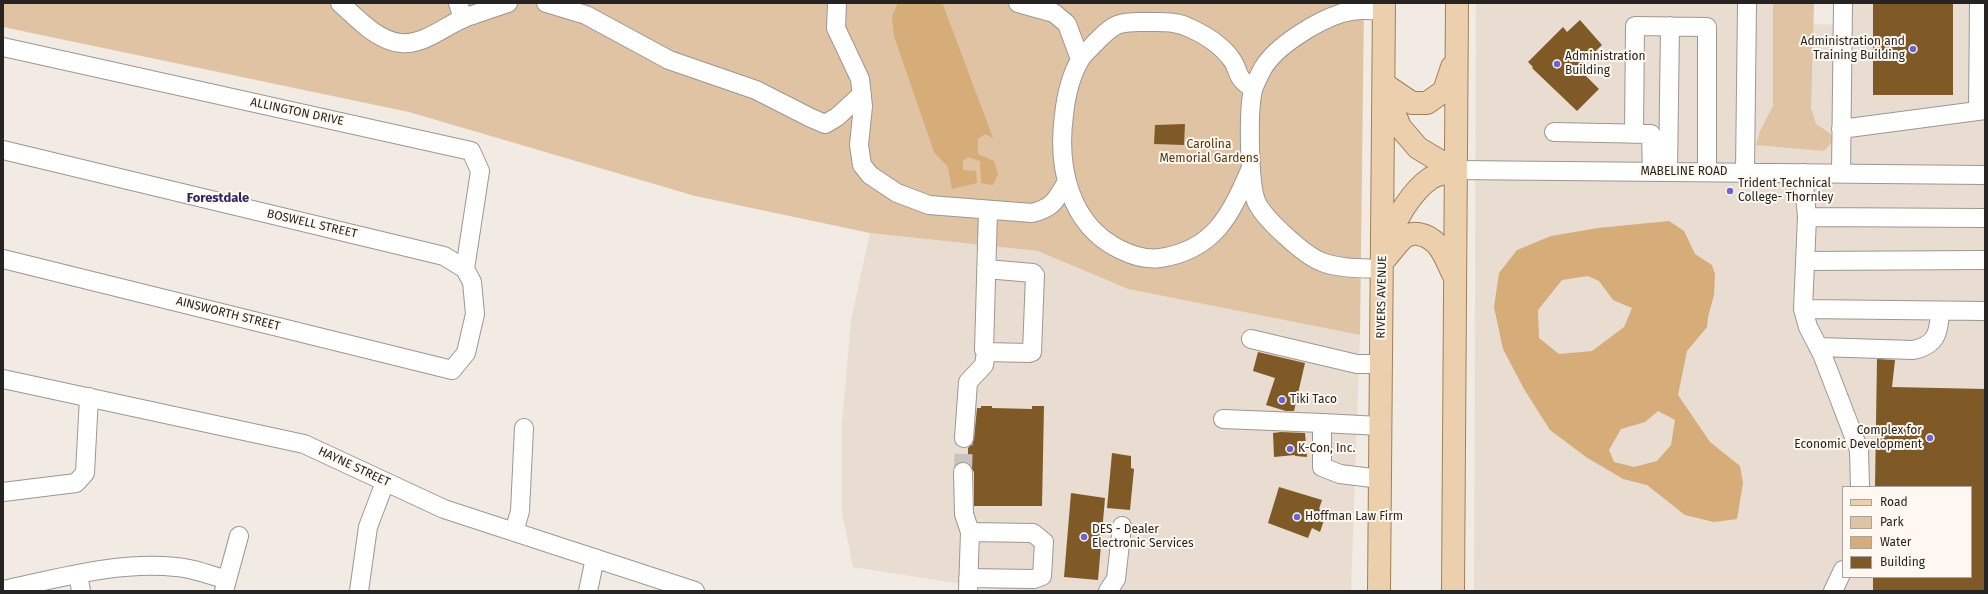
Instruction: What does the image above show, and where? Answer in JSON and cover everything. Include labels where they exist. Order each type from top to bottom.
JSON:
[{"type":"main road","points":[[1453,591],[1457,3]]},
{"type":"main road","name":"RIVERS AVENUE","points":[[1379,591],[1384,7]]},
{"type":"main road","points":[[1384,84],[1412,103],[1427,103],[1444,91],[1457,55]]},
{"type":"main road","points":[[1384,84],[1400,127],[1418,148],[1455,170]]},
{"type":"main road","points":[[1382,261],[1398,216],[1415,194],[1432,177],[1455,170]]},
{"type":"main road","points":[[1382,261],[1403,238],[1411,234],[1420,234],[1430,238],[1438,245],[1455,279]]},
{"type":"street","points":[[340,3],[376,33],[402,43],[413,42],[435,34],[461,11],[508,3]]},
{"type":"street","points":[[546,3],[586,15],[669,60],[756,90],[825,124],[837,117],[862,94]]},
{"type":"street","points":[[837,3],[836,28],[860,80],[863,106],[859,145],[862,165],[870,175],[897,193],[929,205],[1032,213],[1046,210],[1056,200],[1066,183]]},
{"type":"street","points":[[1018,3],[1054,13],[1067,24],[1080,59]]},
{"type":"street","points":[[1745,172],[1747,3]]},
{"type":"street","points":[[1841,173],[1842,3]]},
{"type":"street","points":[[1841,129],[1982,111],[1980,3]]},
{"type":"street","points":[[1382,261],[1344,267],[1322,263],[1310,256],[1297,246],[1261,211],[1256,200],[1250,170],[1253,89],[1264,67],[1276,51],[1304,31],[1342,13],[1384,7]]},
{"type":"street","points":[[1250,170],[1232,208],[1211,237],[1195,248],[1177,256],[1155,258],[1131,255],[1106,242],[1084,220],[1076,208],[1066,183],[1062,157],[1062,131],[1071,81],[1080,59],[1101,37],[1119,24],[1135,22],[1176,22],[1193,29],[1222,48],[1233,61],[1240,78],[1253,89]]},
{"type":"street","points":[[1660,172],[1642,134],[1635,26],[1707,27],[1707,172]]},
{"type":"street","points":[[1660,172],[1669,120],[1670,26]]},
{"type":"street","name":"ALLINGTON DRIVE","points":[[3,47],[471,151],[480,171],[465,269]]},
{"type":"street","points":[[1554,132],[1642,134],[1669,120]]},
{"type":"street","name":"BOSWELL STREET","points":[[3,150],[444,256],[465,269]]},
{"type":"street","name":"MABELINE ROAD","points":[[1455,170],[1985,175]]},
{"type":"street","points":[[1804,173],[1807,217],[1803,309],[1808,328],[1818,347],[1859,450],[1860,486]]},
{"type":"street","points":[[964,438],[968,382],[984,365],[986,352],[988,210]]},
{"type":"street","points":[[1807,217],[1985,218]]},
{"type":"street","name":"AINSWORTH STREET","points":[[3,259],[452,370],[466,353],[475,314],[472,282],[465,269]]},
{"type":"street","points":[[1805,261],[1985,260]]},
{"type":"street","points":[[986,269],[1033,273],[1035,275],[1032,352],[1029,354],[986,352]]},
{"type":"street","points":[[1803,309],[1985,311]]},
{"type":"street","points":[[1818,347],[1913,350],[1924,348],[1931,342],[1936,334],[1939,327],[1940,311]]},
{"type":"street","points":[[1251,338],[1357,364],[1381,364]]},
{"type":"street","name":"HAYNE STREET","points":[[3,379],[304,444],[444,509],[695,591]]},
{"type":"street","points":[[3,492],[76,483],[86,473],[88,397]]},
{"type":"street","points":[[1223,419],[1380,426]]},
{"type":"street","points":[[1322,423],[1322,467],[1340,474],[1380,479]]},
{"type":"street","points":[[514,532],[520,506],[524,428]]},
{"type":"street","points":[[963,472],[964,514],[970,532],[968,584],[1034,580],[1042,576],[1044,542],[1033,533],[970,532]]},
{"type":"street","points":[[359,591],[368,527],[385,482]]},
{"type":"street","points":[[1108,591],[1116,579],[1122,526]]},
{"type":"street","points":[[3,590],[80,582],[132,566],[177,567],[225,585],[238,536]]},
{"type":"street","points":[[588,591],[595,558]]},
{"type":"street","points":[[1833,591],[1842,572]]},
{"type":"shaded area","name":"Trident Technical College- Thornley","points":[[1476,3],[1773,3],[1773,23],[1728,22],[1850,25],[1851,3],[1985,3],[1985,591],[1474,591]]},
{"type":"shaded area","points":[[870,233],[1039,251],[1128,289],[1360,335],[1351,591],[1007,591],[853,567],[842,512],[842,423],[851,320]]},
{"type":"green space","name":"Carolina Memorial Gardens","points":[[3,3],[1364,3],[1360,335],[1128,289],[1038,251],[870,233],[695,196],[409,112],[3,27]]},
{"type":"green space","points":[[1773,3],[1814,3],[1811,108],[1816,124],[1831,134],[1832,142],[1824,151],[1756,145],[1760,131],[1773,106]]},
{"type":"water","points":[[898,3],[939,3],[943,5],[993,138],[985,134],[978,139],[978,154],[994,161],[998,174],[993,185],[981,183],[980,161],[968,157],[963,161],[963,170],[976,171],[977,183],[952,189],[948,167],[934,152],[894,36],[892,16]]},
{"type":"water","points":[[1669,221],[1684,231],[1695,254],[1712,265],[1715,274],[1714,295],[1707,327],[1687,351],[1678,395],[1710,442],[1740,466],[1743,483],[1737,519],[1714,522],[1685,515],[1647,485],[1623,479],[1586,457],[1550,430],[1524,389],[1503,349],[1494,307],[1499,273],[1517,250],[1551,236],[1598,228]],"holes":[[[1588,276],[1599,281],[1613,300],[1632,308],[1624,327],[1592,351],[1559,354],[1539,338],[1538,310],[1562,280]],[[1658,411],[1675,420],[1671,445],[1657,461],[1634,467],[1614,462],[1609,450],[1621,429],[1645,422]]]},
{"type":"building","name":"Administration and Training Building","points":[[1873,3],[1953,3],[1953,95],[1873,95]]},
{"type":"building","name":"Administration Building","points":[[1580,20],[1602,45],[1578,68],[1599,89],[1577,111],[1532,68],[1533,67],[1528,62],[1563,27],[1567,32]]},
{"type":"building","points":[[1185,124],[1184,145],[1154,144],[1155,125]]},
{"type":"building","points":[[1258,352],[1305,363],[1294,411],[1286,411],[1266,405],[1275,378],[1253,371]]},
{"type":"building","name":"Complex for Economic Development","points":[[1877,359],[1895,360],[1892,387],[1985,389],[1985,591],[1873,591],[1873,578],[1972,578],[1972,486],[1875,486]]},
{"type":"building","points":[[981,406],[992,406],[992,408],[1032,409],[1032,406],[1044,406],[1042,506],[974,506],[974,472],[968,463],[968,448],[974,439],[977,408],[981,408]]},
{"type":"building","name":"K-Con, Inc.","points":[[1273,433],[1305,433],[1307,457],[1295,455],[1274,457]]},
{"type":"building","points":[[1112,453],[1131,456],[1131,468],[1134,469],[1130,510],[1107,508]]},
{"type":"building","name":"Hoffman Law Firm","points":[[1279,487],[1322,500],[1319,509],[1327,511],[1320,532],[1312,528],[1308,538],[1268,523]]},
{"type":"building","name":"DES - Dealer Electronic Services","points":[[1071,493],[1105,498],[1098,580],[1064,577]]},
{"type":"tunnel","points":[[963,472],[964,438]]},
{"type":"place","name":"Administration and Training Building","points":[[1913,49]]},
{"type":"place","name":"Administration Building","points":[[1557,64]]},
{"type":"place","name":"Trident Technical College- Thornley","points":[[1730,191]]},
{"type":"place","name":"Tiki Taco","points":[[1282,400]]},
{"type":"place","name":"Complex for Economic Development","points":[[1930,438]]},
{"type":"place","name":"K-Con, Inc.","points":[[1290,449]]},
{"type":"place","name":"Hoffman Law Firm","points":[[1297,517]]},
{"type":"place","name":"DES - Dealer Electronic Services","points":[[1084,537]]},
{"type":"district","name":"Forestdale","points":[[218,198]]}]
